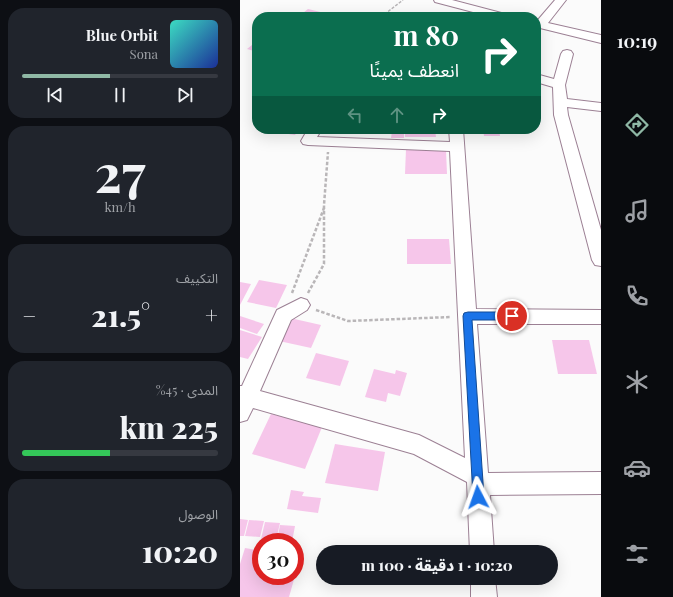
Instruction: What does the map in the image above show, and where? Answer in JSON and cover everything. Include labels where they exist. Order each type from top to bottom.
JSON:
[{"type":"street","points":[[439,0],[486,12]]},
{"type":"street","points":[[541,21],[561,0]]},
{"type":"street","points":[[541,25],[601,39]]},
{"type":"street","points":[[567,54],[559,85],[560,115],[601,260]]},
{"type":"street","points":[[541,80],[559,85]]},
{"type":"street","points":[[559,102],[601,107]]},
{"type":"street","points":[[312,134],[308,141],[329,142],[457,138],[482,545]]},
{"type":"street","points":[[301,304],[284,315],[242,402],[419,445],[477,480],[601,483]]},
{"type":"street","points":[[468,316],[601,317]]},
{"type":"street","points":[[483,585],[484,597]]},
{"type":"path","points":[[387,12],[403,0]]},
{"type":"path","points":[[329,142],[324,205],[324,264],[301,304],[348,321],[468,316]]},
{"type":"path","points":[[284,315],[324,205]]},
{"type":"building","points":[[308,9],[320,12],[304,12]]},
{"type":"building","points":[[252,45],[252,50],[247,49]]},
{"type":"building","points":[[392,134],[404,134],[404,138],[391,138]]},
{"type":"building","points":[[405,134],[436,134],[436,137],[405,137]]},
{"type":"building","points":[[484,134],[500,134],[500,136],[484,136]]},
{"type":"building","points":[[406,149],[446,150],[447,174],[405,174]]},
{"type":"building","points":[[407,239],[449,239],[451,264],[407,264]]},
{"type":"building","points":[[259,280],[287,285],[276,308],[247,302]]},
{"type":"building","points":[[240,282],[251,284],[240,305]]},
{"type":"building","points":[[240,316],[264,324],[257,334],[240,328]]},
{"type":"building","points":[[290,318],[321,325],[311,348],[279,341]]},
{"type":"building","points":[[240,330],[262,337],[248,359],[240,357]]},
{"type":"building","points":[[552,340],[589,340],[597,374],[558,374]]},
{"type":"building","points":[[316,353],[349,361],[340,386],[306,378]]},
{"type":"building","points":[[374,369],[395,374],[396,370],[407,373],[400,396],[388,393],[386,402],[365,397]]},
{"type":"building","points":[[271,414],[322,427],[305,469],[252,454]]},
{"type":"building","points":[[335,444],[385,452],[378,491],[325,483]]},
{"type":"building","points":[[291,490],[304,492],[302,496],[321,498],[318,513],[287,509]]},
{"type":"building","points":[[240,519],[248,520],[244,536],[240,536]]},
{"type":"building","points":[[249,520],[264,521],[261,533],[252,533],[252,536],[245,536]]},
{"type":"building","points":[[265,522],[280,523],[278,533],[262,533]]},
{"type":"building","points":[[280,525],[295,526],[294,533],[278,533]]},
{"type":"building","points":[[245,548],[252,549],[252,585],[292,585],[289,597],[240,597],[240,564]]},
{"type":"route","points":[[478,497],[468,316],[512,316]]}]
